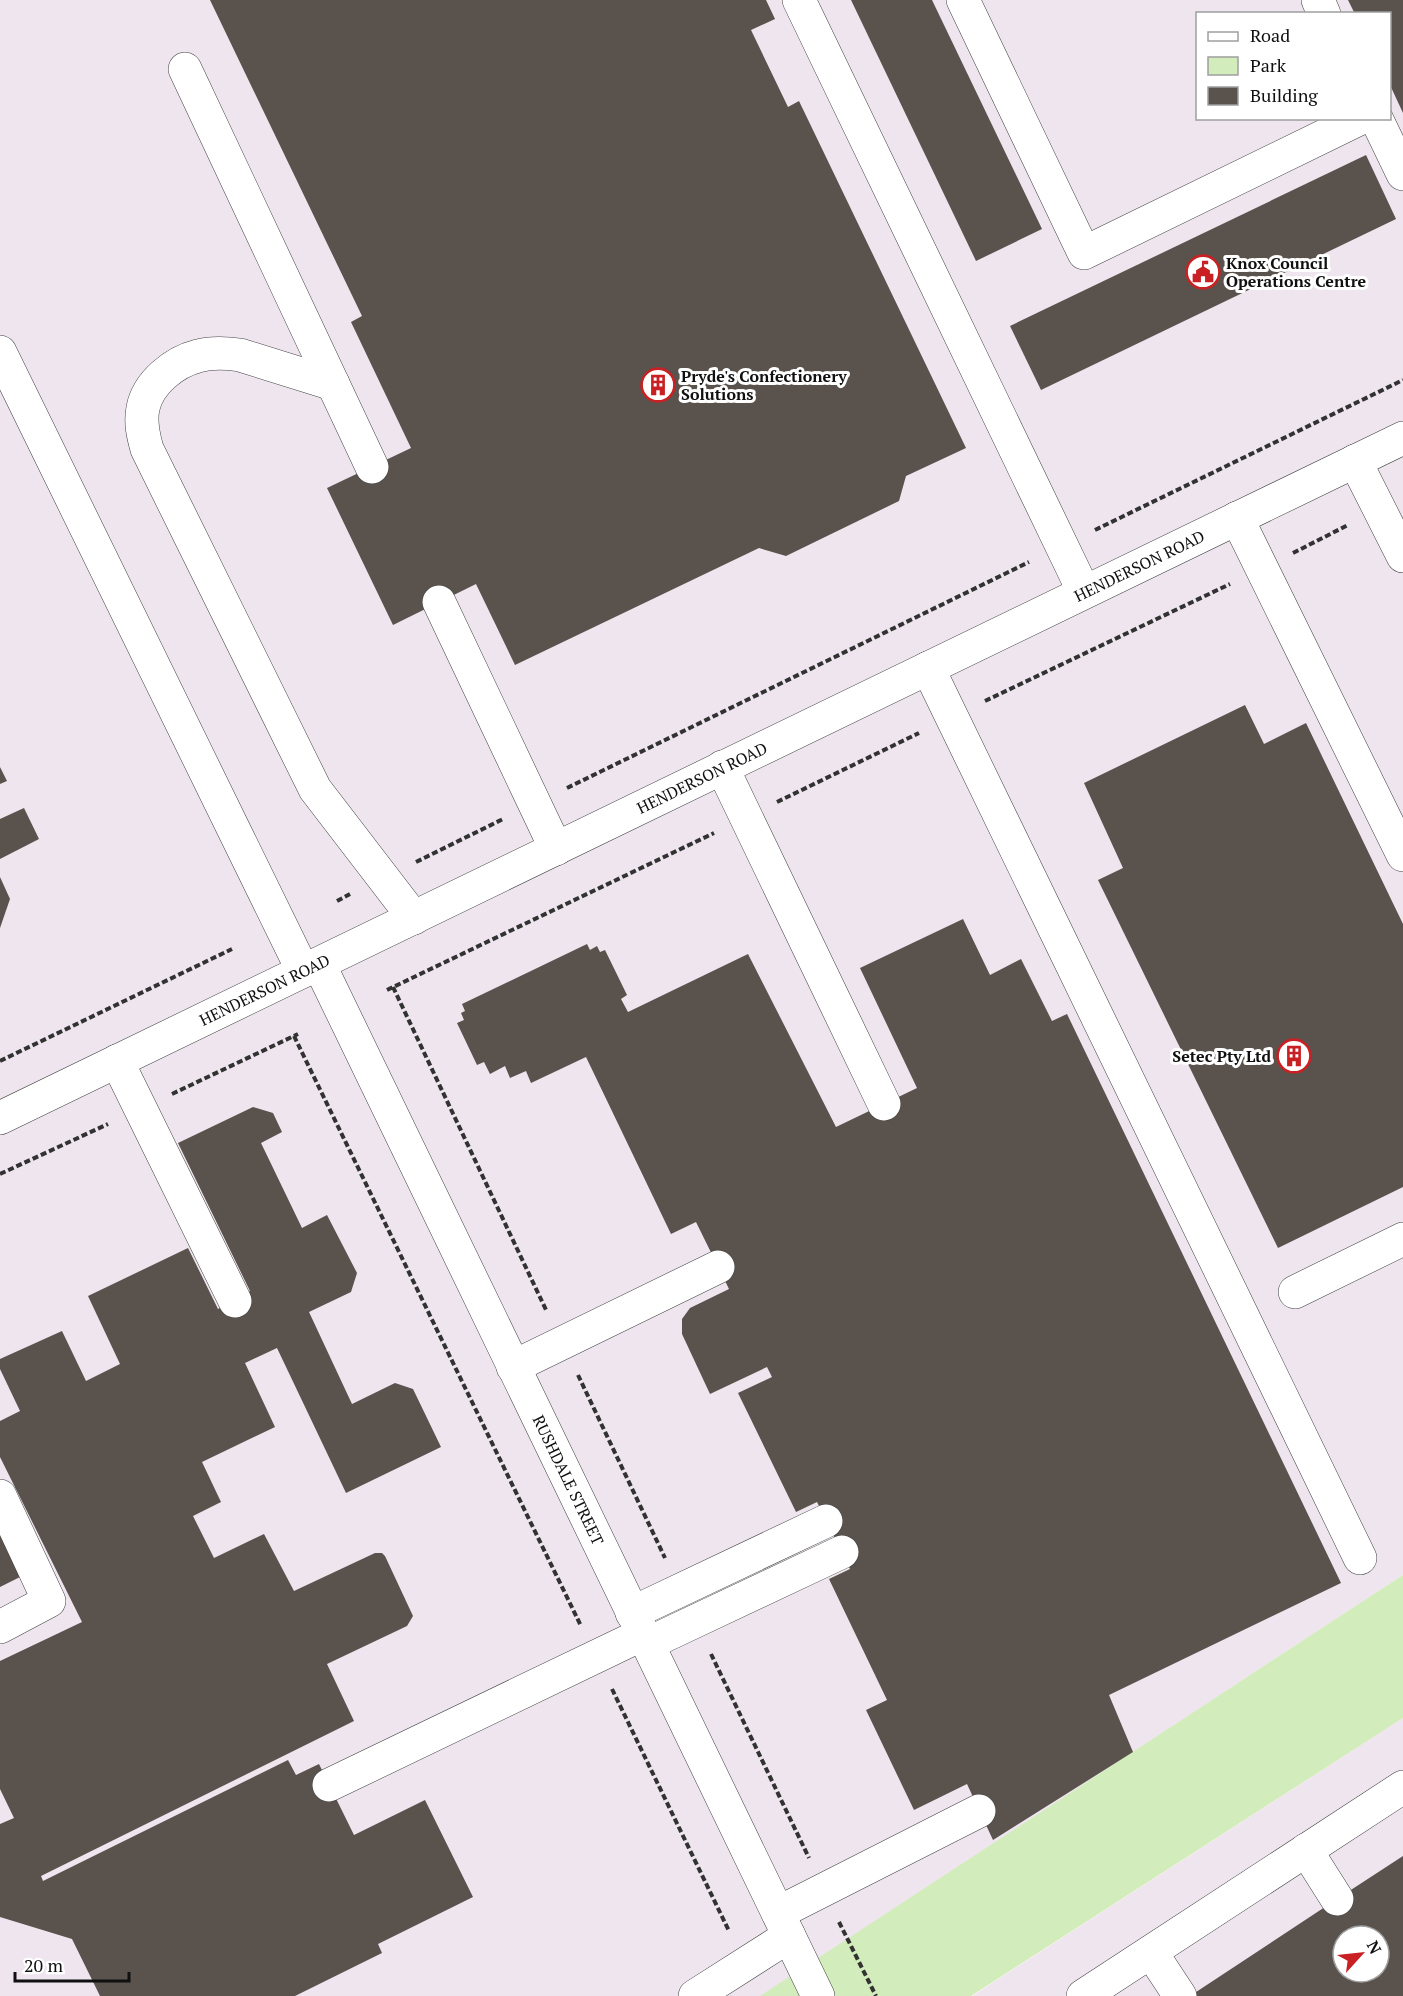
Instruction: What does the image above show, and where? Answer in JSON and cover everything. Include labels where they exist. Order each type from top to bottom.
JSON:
[{"type":"street","points":[[799,0],[1084,592]]},
{"type":"street","points":[[963,0],[1084,253],[1357,120]]},
{"type":"street","points":[[184,69],[372,466]]},
{"type":"street","points":[[1377,120],[1403,174]]},
{"type":"street","name":"RUSHDALE STREET","points":[[0,352],[513,1367],[818,1996]]},
{"type":"street","points":[[333,384],[240,355],[226,353],[197,356],[170,370],[152,387],[143,408],[142,433],[147,449],[315,789],[414,918]]},
{"type":"street","name":"HENDERSON ROAD","points":[[0,1118],[1403,438]]},
{"type":"street","points":[[1355,461],[1403,556]]},
{"type":"street","points":[[1237,518],[1403,855]]},
{"type":"street","points":[[439,602],[556,849]]},
{"type":"street","points":[[928,668],[1360,1558]]},
{"type":"street","points":[[722,767],[884,1104]]},
{"type":"street","points":[[117,1061],[235,1301]]},
{"type":"street","points":[[1295,1292],[1403,1239]]},
{"type":"street","points":[[513,1367],[718,1267]]},
{"type":"street","points":[[0,1496],[49,1601],[0,1627]]},
{"type":"street","points":[[329,1785],[596,1657],[641,1630],[681,1590],[826,1521]]},
{"type":"street","points":[[641,1630],[696,1621],[842,1552]]},
{"type":"street","points":[[1083,1996],[1403,1787]]},
{"type":"street","points":[[695,1996],[745,1964],[783,1924],[824,1889],[979,1811]]},
{"type":"street","points":[[1306,1850],[1337,1899]]},
{"type":"street","points":[[1150,1952],[1180,1996]]},
{"type":"path","points":[[337,901],[1403,380]]},
{"type":"path","points":[[387,990],[1380,510]]},
{"type":"path","points":[[0,1061],[232,949]]},
{"type":"path","points":[[393,987],[681,1590]]},
{"type":"path","points":[[294,1036],[745,1964]]},
{"type":"path","points":[[696,1621],[876,1996]]},
{"type":"shaded area","points":[[0,0],[1403,0],[1403,1575],[761,1996],[0,1996]]},
{"type":"shaded area","points":[[1403,1718],[1403,1996],[972,1996]]},
{"type":"green space","points":[[1403,1575],[1403,1718],[971,1996],[760,1996]]},
{"type":"building","name":"Pryde's Confectionery Solutions","points":[[210,0],[766,0],[775,19],[751,30],[788,107],[799,101],[966,448],[906,476],[899,501],[786,556],[759,548],[515,665],[476,584],[393,625],[327,488],[411,448],[351,322],[362,316]]},
{"type":"building","points":[[851,0],[932,0],[1042,229],[976,261]]},
{"type":"building","points":[[1348,0],[1403,0],[1403,113],[1391,87],[1391,12],[1354,12]]},
{"type":"building","name":"Knox Council Operations Centre","points":[[1366,155],[1396,219],[1041,390],[1010,326]]},
{"type":"building","name":"Setec Pty Ltd","points":[[1245,705],[1264,744],[1306,723],[1403,924],[1403,1187],[1278,1248],[1098,880],[1123,868],[1084,783]]},
{"type":"building","points":[[0,767],[7,781],[0,784]]},
{"type":"building","points":[[24,808],[39,839],[0,859],[0,819]]},
{"type":"building","points":[[0,877],[10,899],[0,928]]},
{"type":"building","points":[[963,919],[990,975],[1021,959],[1052,1021],[1067,1014],[1341,1583],[1109,1695],[1133,1752],[993,1840],[967,1784],[914,1810],[866,1710],[887,1700],[829,1579],[850,1569],[817,1502],[796,1512],[738,1393],[772,1377],[767,1367],[710,1394],[682,1334],[682,1319],[690,1308],[729,1289],[696,1222],[671,1234],[586,1057],[531,1083],[526,1071],[510,1078],[505,1066],[490,1074],[484,1062],[477,1065],[457,1023],[464,1020],[461,1013],[465,1011],[462,1004],[587,944],[590,950],[597,946],[600,952],[605,950],[627,995],[621,999],[628,1012],[748,954],[836,1127],[917,1088],[860,968]]},
{"type":"building","points":[[253,1107],[273,1113],[282,1132],[261,1143],[302,1228],[327,1215],[357,1273],[351,1292],[309,1312],[352,1404],[395,1383],[413,1389],[441,1447],[346,1493],[277,1348],[245,1363],[275,1427],[202,1462],[221,1502],[193,1516],[214,1558],[264,1534],[294,1591],[375,1553],[382,1553],[413,1616],[407,1626],[327,1664],[354,1721],[41,1876],[43,1881],[288,1760],[296,1775],[319,1764],[354,1835],[425,1800],[473,1897],[378,1944],[382,1953],[295,1996],[100,1996],[72,1939],[0,1917],[0,1824],[14,1818],[0,1789],[0,1661],[82,1622],[0,1457],[0,1421],[20,1411],[0,1369],[0,1359],[62,1331],[86,1381],[120,1364],[88,1296],[188,1248],[218,1309],[250,1291],[178,1143]]},
{"type":"building","points":[[0,1532],[22,1576],[0,1587]]},
{"type":"building","points":[[1403,1856],[1403,1996],[1190,1996]]},
{"type":"place","name":"Knox Council Operations Centre","points":[[1203,272]]},
{"type":"place","name":"Pryde's Confectionery Solutions","points":[[658,385]]},
{"type":"place","name":"Setec Pty Ltd","points":[[1294,1056]]}]
